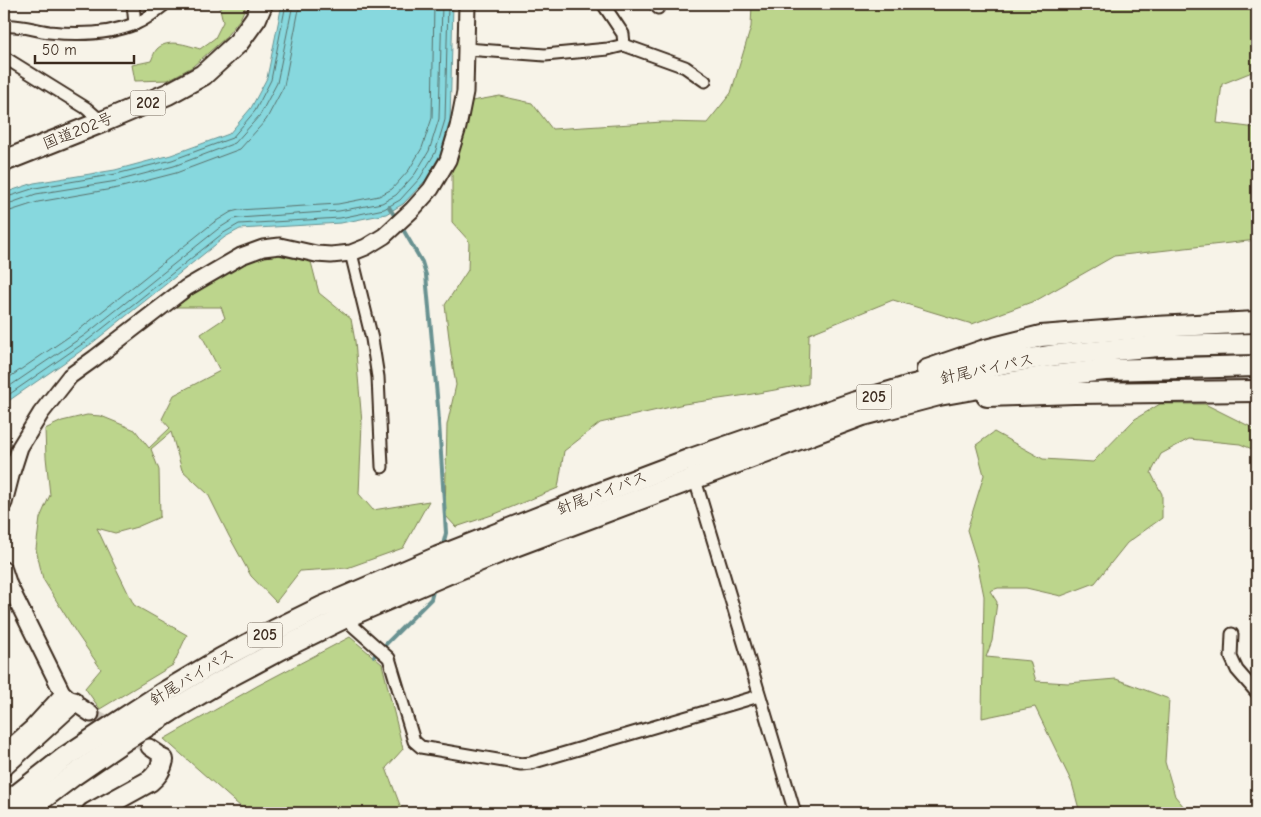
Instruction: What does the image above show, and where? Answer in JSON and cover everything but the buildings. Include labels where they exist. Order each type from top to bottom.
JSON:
[{"type":"highway","name":"国道202号","points":[[4,161],[168,94],[203,75],[238,43],[256,18],[262,4]]},
{"type":"highway","points":[[853,403],[907,376],[982,351],[1041,336],[1155,327],[1257,322]]},
{"type":"highway","name":"針尾バイパス","points":[[4,804],[64,758],[163,693],[222,658],[275,630],[322,607],[374,595],[688,460],[853,403],[910,386],[1004,363],[1056,355],[1159,346],[1257,344]]},
{"type":"highway","name":"針尾バイパス","points":[[512,537],[695,479],[863,416],[939,395],[1042,377],[1105,370],[1257,366]]},
{"type":"highway","points":[[939,395],[992,396],[1257,391]]},
{"type":"highway","name":"針尾バイパス","points":[[24,813],[74,775],[171,711],[268,655],[344,618],[374,595]]},
{"type":"highway","points":[[4,765],[67,697]]},
{"type":"highway","points":[[92,813],[150,781],[157,775],[161,768],[156,754]]},
{"type":"street","points":[[133,4],[135,24]]},
{"type":"street","points":[[4,26],[71,34],[117,29],[135,24],[153,14],[165,4]]},
{"type":"street","points":[[4,503],[20,447],[41,414],[70,376],[186,288],[241,256],[263,248],[280,246],[316,254],[331,255],[351,253],[366,247],[384,236],[412,210],[431,189],[448,160],[458,127],[465,92],[467,4]]},
{"type":"street","points":[[603,4],[623,34],[624,45]]},
{"type":"street","points":[[466,49],[545,55],[608,49],[624,45],[685,67],[705,81]]},
{"type":"street","points":[[4,59],[7,58],[86,108],[102,122]]},
{"type":"street","points":[[351,253],[372,339],[378,377],[382,467]]},
{"type":"street","points":[[688,460],[795,813]]},
{"type":"street","points":[[4,570],[9,585],[67,697],[91,714]]},
{"type":"street","points":[[344,618],[389,658],[414,741],[421,747],[531,764],[759,696]]},
{"type":"street","points":[[1232,634],[1231,657],[1236,670],[1257,693]]},
{"type":"street","points":[[4,750],[67,697]]},
{"type":"green space","points":[[219,4],[247,4],[240,19],[224,39],[192,67],[168,80],[135,81],[132,65],[151,61],[156,50],[161,46],[178,43],[200,49],[215,38],[223,22]]},
{"type":"green space","points":[[752,4],[1257,4],[1257,70],[1222,84],[1217,123],[1257,128],[1257,240],[1114,256],[1037,300],[972,324],[893,300],[809,334],[808,384],[684,404],[600,423],[564,451],[558,488],[495,514],[456,527],[445,515],[447,425],[456,385],[445,305],[468,270],[469,241],[452,222],[452,167],[472,101],[500,96],[532,103],[552,129],[663,122],[707,123],[731,93],[751,27]]},
{"type":"green space","points":[[273,254],[311,262],[319,293],[351,319],[355,341],[362,423],[359,494],[373,510],[429,501],[403,548],[347,568],[300,571],[276,602],[251,576],[208,494],[182,470],[171,432],[151,449],[159,470],[160,517],[137,527],[115,533],[97,528],[134,605],[187,635],[173,665],[100,709],[85,688],[101,669],[43,579],[36,549],[40,518],[50,495],[45,429],[62,421],[87,415],[101,416],[135,430],[149,448],[170,428],[162,419],[174,395],[220,371],[201,334],[225,318],[221,307],[176,307],[208,283],[238,265]]},
{"type":"green space","points":[[1160,404],[1205,404],[1257,430],[1257,451],[1240,444],[1189,439],[1161,454],[1151,473],[1162,494],[1162,518],[1127,543],[1095,583],[1061,596],[1026,588],[998,588],[990,591],[997,602],[992,641],[986,657],[1030,661],[1036,681],[1068,683],[1116,679],[1169,699],[1165,762],[1175,796],[1189,813],[1080,813],[1072,783],[1035,707],[982,718],[984,596],[977,562],[967,530],[984,475],[976,445],[994,432],[1043,459],[1093,462],[1135,419]]},
{"type":"green space","points":[[350,637],[382,664],[403,749],[386,768],[403,813],[246,813],[164,739],[257,686]]},
{"type":"water","points":[[282,4],[453,4],[450,121],[440,155],[425,181],[403,204],[386,214],[341,223],[240,229],[225,237],[91,344],[4,404],[4,193],[34,183],[115,170],[171,155],[229,134],[251,108],[267,78]]},
{"type":"waterway","points":[[389,207],[397,220]]},
{"type":"waterway","points":[[401,226],[422,262],[426,275],[438,407],[446,533],[442,549]]},
{"type":"waterway","points":[[374,656],[431,599],[434,587]]},
{"type":"tunnel","points":[[91,714],[149,747]]}]
